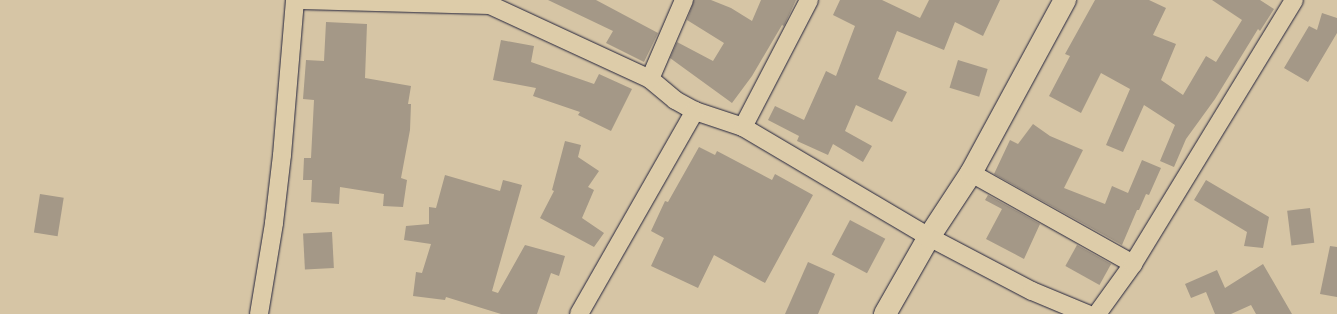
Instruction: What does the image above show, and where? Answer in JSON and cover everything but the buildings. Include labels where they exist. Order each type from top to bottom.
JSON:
[{"type":"main road","points":[[885,314],[930,237],[971,173],[1065,0]]},
{"type":"street","points":[[258,314],[274,222],[282,155],[295,0]]},
{"type":"street","points":[[300,0],[490,2],[650,79],[675,100],[696,111],[743,127],[930,237],[1032,291],[1087,314]]},
{"type":"street","points":[[650,79],[684,0]]},
{"type":"street","points":[[743,127],[809,0]]},
{"type":"street","points":[[1097,314],[1133,264],[1294,0]]},
{"type":"street","points":[[579,314],[696,111]]},
{"type":"street","points":[[971,173],[1133,264]]}]
